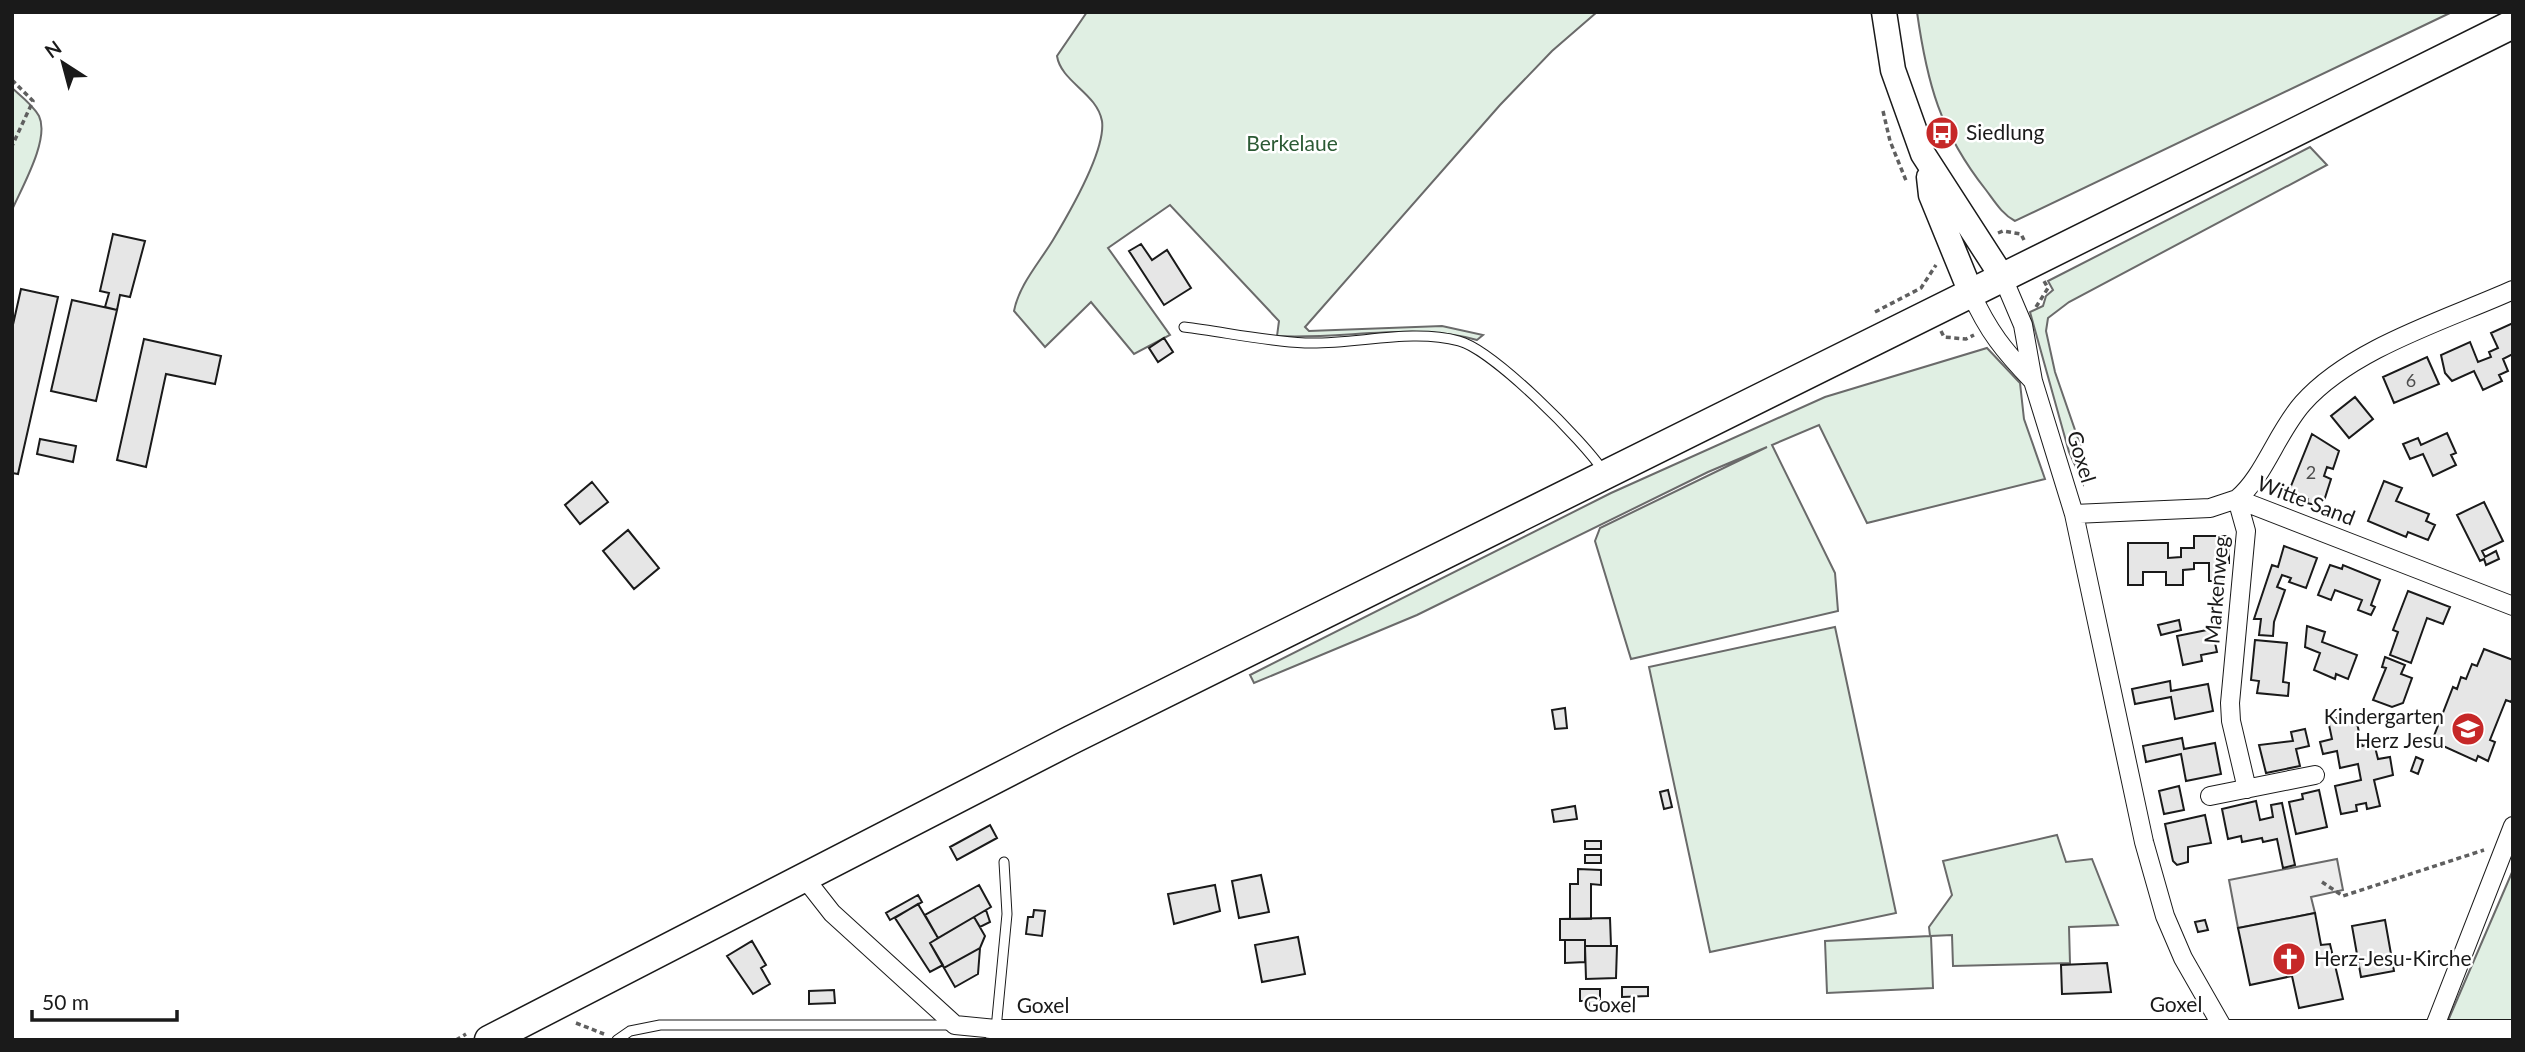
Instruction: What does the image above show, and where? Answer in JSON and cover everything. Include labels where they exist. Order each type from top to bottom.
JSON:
[{"type":"main road","points":[[489,1040],[1071,740],[2513,24]]},
{"type":"street","points":[[1884,12],[1893,70],[1928,166],[2003,278]]},
{"type":"street","points":[[1928,166],[1931,195],[1971,293]]},
{"type":"street","name":"Goxel","points":[[2003,278],[2023,325],[2033,381],[2074,514],[2144,842],[2165,916],[2183,958],[2223,1028]]},
{"type":"street","points":[[2237,499],[2254,482],[2284,427],[2320,386],[2376,350],[2513,290]]},
{"type":"street","name":"Goxel","points":[[1971,293],[1987,329],[2000,348],[2033,381]]},
{"type":"street","name":"Witte Sand","points":[[2074,514],[2210,508],[2237,499],[2513,606]]},
{"type":"street","name":"Markenweg","points":[[2237,499],[2246,531],[2230,702],[2231,721],[2247,789]]},
{"type":"street","points":[[2210,796],[2315,775]]},
{"type":"street","points":[[2432,1034],[2513,826]]},
{"type":"street","points":[[803,876],[832,913],[955,1025]]},
{"type":"street","name":"Goxel","points":[[955,1025],[995,1034],[2223,1028],[2432,1034],[2513,1029]]},
{"type":"lane","points":[[1184,327],[1306,343],[1422,338],[1459,341],[1480,350],[1569,429],[1606,476]]},
{"type":"lane","points":[[995,1034],[1007,914],[1004,862]]},
{"type":"lane","points":[[617,1040],[630,1031],[660,1025],[955,1025]]},
{"type":"path","points":[[12,80],[33,102],[12,146]]},
{"type":"path","points":[[1996,235],[2003,231],[2021,234]]},
{"type":"path","points":[[2023,325],[2048,288],[2045,282]]},
{"type":"path","points":[[1941,330],[1944,337],[1966,339],[1987,329]]},
{"type":"path","points":[[2322,882],[2343,896],[2506,843]]},
{"type":"path","points":[[563,1023],[585,1025],[617,1040]]},
{"type":"green space","name":"Berkelaue","points":[[1087,12],[1597,12],[1552,51],[1500,105],[1305,327],[1309,331],[1442,326],[1483,335],[1477,340],[1429,332],[1277,336],[1279,321],[1170,205],[1108,248],[1170,335],[1134,354],[1091,302],[1045,347],[1014,311],[1025,283],[1076,199],[1092,165],[1102,133],[1099,111],[1065,73],[1057,56]]},
{"type":"green space","points":[[1917,12],[2452,12],[2015,221],[1999,207],[1970,169],[1947,127],[1931,84]]},
{"type":"green space","points":[[12,88],[39,116],[41,137],[33,163],[12,210]]},
{"type":"green space","points":[[2310,147],[2327,165],[2069,302],[2048,318],[2046,331],[2055,372],[2085,459],[2083,483],[2069,452],[2030,312],[2043,306],[2046,296],[2053,290],[2048,281]]},
{"type":"green space","points":[[1987,348],[2020,383],[2024,419],[2045,479],[1867,523],[1819,425],[1772,445],[1835,573],[1838,611],[1631,659],[1595,541],[1600,528],[1767,447],[1708,472],[1417,615],[1254,683],[1250,675],[1611,493],[1825,397]]},
{"type":"green space","points":[[1835,627],[1896,913],[1710,952],[1649,667]]},
{"type":"green space","points":[[2057,835],[2066,862],[2092,859],[2118,925],[2069,927],[2070,963],[1953,966],[1952,935],[1931,936],[1933,988],[1827,993],[1825,941],[1930,936],[1929,927],[1952,895],[1943,861]]},
{"type":"green space","points":[[2513,870],[2513,1040],[2440,1040],[2450,1016]]},
{"type":"shaded area","points":[[2337,859],[2343,890],[2311,897],[2315,913],[2238,928],[2229,880]]},
{"type":"building","points":[[113,234],[145,241],[130,297],[120,295],[117,310],[105,307],[109,293],[100,291]]},
{"type":"building","points":[[1141,244],[1152,260],[1167,250],[1191,288],[1164,305],[1129,251]]},
{"type":"building","points":[[21,289],[58,297],[18,474],[12,473],[12,329]]},
{"type":"building","points":[[72,300],[117,310],[96,401],[51,391]]},
{"type":"building","points":[[2513,323],[2513,354],[2503,359],[2508,371],[2499,375],[2502,381],[2483,390],[2474,371],[2452,381],[2445,373],[2441,355],[2470,342],[2478,362],[2491,357],[2489,352],[2498,348],[2491,333]]},
{"type":"building","points":[[1164,338],[1173,352],[1158,362],[1149,348]]},
{"type":"building","points":[[144,339],[221,356],[215,384],[166,374],[146,467],[117,460]]},
{"type":"building","points":[[2427,357],[2439,384],[2394,403],[2383,377]]},
{"type":"building","points":[[2355,397],[2373,419],[2349,438],[2331,416]]},
{"type":"building","points":[[2447,433],[2456,453],[2451,455],[2456,465],[2433,476],[2423,454],[2410,459],[2403,444],[2418,438],[2421,445]]},
{"type":"building","points":[[2312,434],[2339,451],[2333,469],[2327,467],[2324,476],[2331,479],[2323,504],[2317,501],[2315,505],[2289,491]]},
{"type":"building","points":[[40,439],[76,446],[73,462],[37,454]]},
{"type":"building","points":[[2384,481],[2402,488],[2396,501],[2429,514],[2426,521],[2435,525],[2428,540],[2408,532],[2406,537],[2368,521]]},
{"type":"building","points":[[592,482],[608,502],[580,524],[565,505]]},
{"type":"building","points":[[2484,502],[2503,541],[2482,551],[2485,557],[2496,551],[2499,559],[2486,565],[2484,559],[2480,561],[2457,515]]},
{"type":"building","points":[[628,530],[659,568],[634,589],[603,551]]},
{"type":"building","points":[[2194,536],[2229,536],[2229,563],[2224,563],[2223,581],[2209,581],[2209,563],[2194,563],[2194,569],[2183,570],[2183,585],[2166,585],[2166,572],[2143,572],[2143,585],[2128,585],[2128,543],[2168,543],[2168,558],[2181,557],[2181,548],[2194,548]]},
{"type":"building","points":[[2284,546],[2317,558],[2306,588],[2289,582],[2291,578],[2282,575],[2277,587],[2285,590],[2274,622],[2273,636],[2259,635],[2261,619],[2254,619],[2272,565],[2278,567]]},
{"type":"building","points":[[2330,565],[2342,569],[2343,565],[2380,580],[2371,605],[2375,607],[2371,615],[2358,610],[2362,600],[2335,590],[2331,600],[2318,595]]},
{"type":"building","points":[[2408,591],[2450,607],[2443,624],[2427,618],[2411,663],[2390,655],[2398,632],[2393,630]]},
{"type":"building","points":[[2179,620],[2181,630],[2161,635],[2158,625]]},
{"type":"building","points":[[2307,626],[2325,632],[2322,642],[2357,655],[2348,679],[2336,674],[2335,679],[2314,670],[2320,653],[2305,647]]},
{"type":"building","points":[[2212,629],[2217,652],[2201,655],[2202,661],[2183,665],[2177,636]]},
{"type":"building","points":[[2255,640],[2287,643],[2283,682],[2289,683],[2288,696],[2257,693],[2259,681],[2251,680]]},
{"type":"building","points":[[2484,649],[2513,660],[2513,697],[2511,702],[2506,700],[2490,740],[2495,742],[2488,761],[2478,756],[2476,761],[2432,741],[2453,687],[2457,689],[2461,677],[2466,679],[2472,664],[2477,666]]},
{"type":"building","points":[[2385,657],[2405,665],[2401,674],[2412,678],[2403,703],[2392,707],[2373,700],[2386,668],[2382,667]]},
{"type":"building","points":[[2170,681],[2171,691],[2208,684],[2213,711],[2175,719],[2171,697],[2135,704],[2132,689]]},
{"type":"building","points":[[1565,708],[1567,728],[1555,729],[1552,710]]},
{"type":"building","points":[[2355,714],[2362,746],[2374,743],[2378,759],[2390,757],[2393,775],[2374,780],[2380,806],[2367,809],[2366,803],[2356,805],[2357,811],[2341,814],[2335,786],[2361,780],[2358,764],[2340,768],[2337,751],[2323,754],[2320,742],[2332,739],[2328,720]]},
{"type":"building","points":[[2305,729],[2309,746],[2296,749],[2300,766],[2266,773],[2259,745],[2293,741],[2291,732]]},
{"type":"building","points":[[2182,738],[2184,749],[2215,743],[2221,774],[2186,781],[2181,754],[2146,762],[2143,746]]},
{"type":"building","points":[[2416,757],[2423,760],[2418,774],[2411,771]]},
{"type":"building","points":[[2179,786],[2184,810],[2164,814],[2159,791]]},
{"type":"building","points":[[1668,790],[1672,807],[1664,809],[1660,792]]},
{"type":"building","points":[[2319,790],[2327,827],[2296,834],[2289,802],[2303,799],[2302,794]]},
{"type":"building","points":[[2256,801],[2260,820],[2273,817],[2271,805],[2282,803],[2295,865],[2283,868],[2277,839],[2263,842],[2262,838],[2242,842],[2241,836],[2228,839],[2222,809]]},
{"type":"building","points":[[1575,806],[1577,819],[1554,822],[1552,810]]},
{"type":"building","points":[[2205,815],[2211,843],[2188,847],[2188,862],[2177,865],[2173,861],[2165,824]]},
{"type":"building","points":[[990,825],[997,838],[957,860],[950,847]]},
{"type":"building","points":[[1585,841],[1601,841],[1601,849],[1585,849]]},
{"type":"building","points":[[1585,855],[1601,855],[1601,863],[1585,863]]},
{"type":"building","points":[[1578,869],[1601,870],[1601,885],[1591,884],[1591,919],[1570,919],[1570,884],[1578,884]]},
{"type":"building","points":[[1261,875],[1269,912],[1239,918],[1232,881]]},
{"type":"building","points":[[979,885],[991,907],[938,938],[925,915]]},
{"type":"building","points":[[1215,885],[1220,911],[1174,924],[1168,894]]},
{"type":"building","points":[[918,895],[922,902],[890,920],[886,913]]},
{"type":"building","points":[[918,904],[938,938],[930,943],[943,965],[930,972],[895,918]]},
{"type":"building","points":[[986,910],[990,922],[980,927],[974,917]]},
{"type":"building","points":[[1034,910],[1045,911],[1042,936],[1026,934],[1028,917],[1033,917]]},
{"type":"building","name":"Herz-Jesu-Kirche","points":[[2315,913],[2321,945],[2330,944],[2343,999],[2299,1008],[2292,976],[2250,985],[2238,928]]},
{"type":"building","points":[[974,917],[985,936],[980,948],[944,968],[930,943]]},
{"type":"building","points":[[1610,918],[1611,946],[1585,946],[1585,940],[1560,940],[1560,919]]},
{"type":"building","points":[[2205,920],[2208,930],[2198,932],[2195,922]]},
{"type":"building","points":[[2385,920],[2394,971],[2361,977],[2352,926]]},
{"type":"building","points":[[1298,937],[1305,974],[1262,982],[1255,945]]},
{"type":"building","points":[[1565,940],[1585,940],[1585,962],[1565,963]]},
{"type":"building","points":[[752,941],[766,965],[761,968],[770,984],[753,994],[727,956]]},
{"type":"building","points":[[1585,946],[1617,946],[1616,978],[1586,979]]},
{"type":"building","points":[[980,948],[978,974],[955,987],[944,968]]},
{"type":"building","points":[[2107,963],[2111,992],[2062,994],[2061,965]]},
{"type":"building","points":[[1622,987],[1648,987],[1648,996],[1622,997]]},
{"type":"building","points":[[1580,989],[1600,989],[1600,1001],[1611,1001],[1611,1010],[1589,1010],[1589,1001],[1580,1001]]},
{"type":"building","points":[[834,990],[835,1003],[809,1004],[809,991]]},
{"type":"place","name":"Siedlung","points":[[1942,133]]},
{"type":"place","name":"Kindergarten Herz Jesu","points":[[2468,729]]},
{"type":"place","name":"Herz-Jesu-Kirche","points":[[2289,959]]}]
